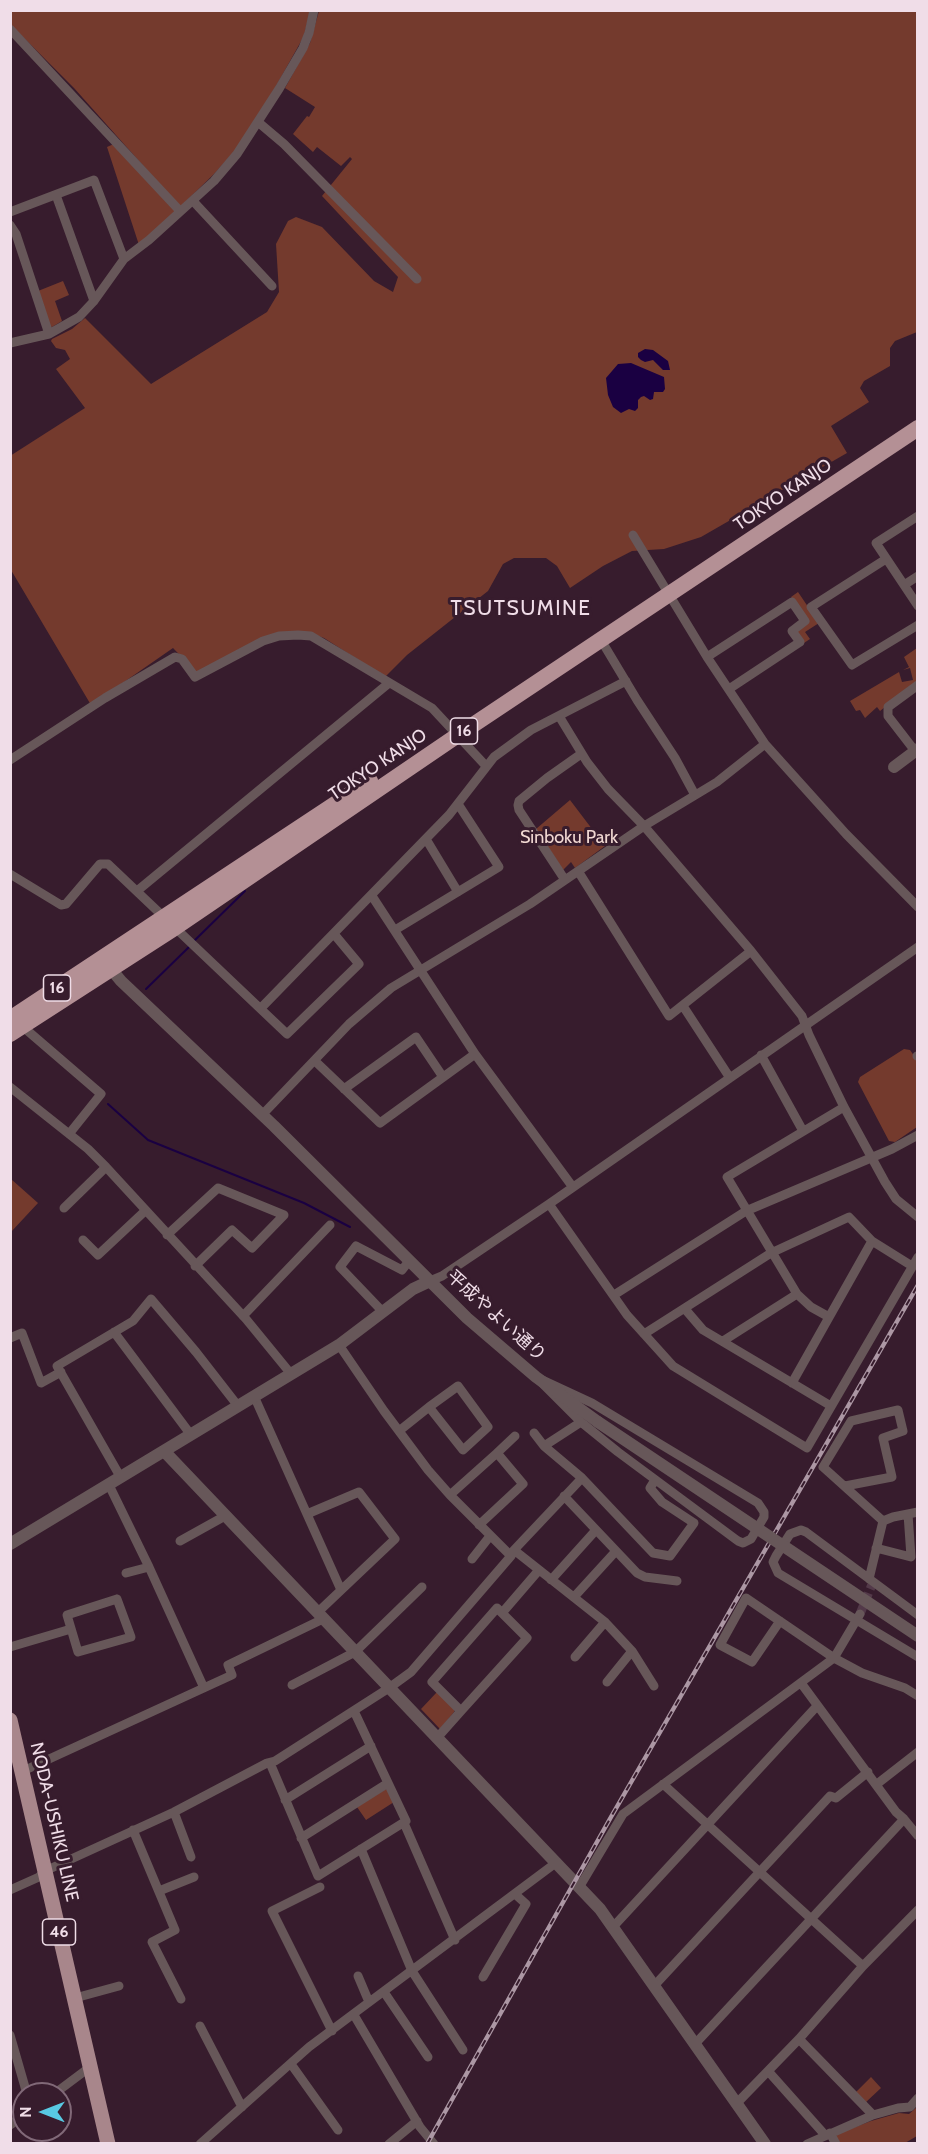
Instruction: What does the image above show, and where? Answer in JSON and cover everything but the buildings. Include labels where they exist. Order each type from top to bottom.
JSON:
[{"type":"highway","name":"TOKYO KANJO","points":[[454,731],[601,640],[666,590],[918,416]]},
{"type":"highway","name":"TOKYO KANJO","points":[[14,1026],[666,590],[918,428]]},
{"type":"main road","name":"NODA-USHIKU LINE","points":[[10,1720],[108,2144]]},
{"type":"street","points":[[10,343],[49,334],[79,317],[94,301],[124,259],[194,201],[237,154],[303,48],[314,10]]},
{"type":"street","points":[[10,29],[180,212]]},
{"type":"street","points":[[258,122],[284,144],[417,279]]},
{"type":"street","points":[[10,212],[94,180],[124,259]]},
{"type":"street","points":[[56,195],[94,301]]},
{"type":"street","points":[[194,201],[273,286]]},
{"type":"street","points":[[10,225],[16,234],[49,334]]},
{"type":"street","points":[[918,516],[876,543],[918,606]]},
{"type":"street","points":[[633,535],[706,657],[765,744],[846,834],[918,907]]},
{"type":"street","points":[[886,559],[811,607],[852,665],[918,625]]},
{"type":"street","points":[[904,585],[918,576]]},
{"type":"street","points":[[706,657],[792,602],[805,621],[792,630],[800,642],[729,689]]},
{"type":"street","points":[[10,760],[105,698],[175,657],[182,659],[195,677],[263,641],[279,636],[311,636],[432,708],[486,766]]},
{"type":"street","points":[[601,640],[675,758],[695,795]]},
{"type":"street","points":[[261,1008],[426,839],[458,804],[486,766],[511,743],[626,681]]},
{"type":"street","points":[[137,891],[389,683]]},
{"type":"street","points":[[894,767],[916,750],[888,716],[888,707],[918,685]]},
{"type":"street","points":[[559,716],[581,754],[608,789],[644,826],[751,951],[802,1016],[844,1107],[891,1192],[905,1208],[918,1217]]},
{"type":"street","points":[[262,1115],[372,1003],[421,969],[530,904],[644,826],[717,782],[765,744]]},
{"type":"street","points":[[566,880],[519,810],[518,805],[519,801],[547,778],[581,754]]},
{"type":"street","points":[[395,930],[499,867],[458,804]]},
{"type":"street","points":[[426,839],[458,892]]},
{"type":"street","points":[[10,874],[61,905],[66,904],[100,864],[108,864],[287,1034],[359,964],[334,934]]},
{"type":"street","points":[[578,871],[669,1016],[751,951]]},
{"type":"street","points":[[372,896],[475,1054],[572,1186]]},
{"type":"street","points":[[10,1544],[339,1345],[413,1289],[442,1276],[549,1204],[804,1024],[918,947]]},
{"type":"street","name":"平成やよい通り","points":[[106,963],[409,1262],[486,1335],[536,1377],[598,1422],[918,1636]]},
{"type":"street","points":[[683,1006],[730,1078]]},
{"type":"street","points":[[14,1026],[101,1094],[69,1134]]},
{"type":"street","points":[[344,1089],[416,1037],[443,1077]]},
{"type":"street","points":[[315,1061],[380,1124],[475,1054]]},
{"type":"street","points":[[761,1055],[803,1131]]},
{"type":"street","points":[[10,1087],[106,1167],[243,1316],[291,1374]]},
{"type":"street","points":[[829,1317],[796,1294],[727,1178],[844,1107]]},
{"type":"street","points":[[614,1295],[746,1212],[918,1136]]},
{"type":"street","points":[[64,1208],[106,1167]]},
{"type":"street","points":[[167,1235],[218,1188],[284,1215],[252,1248],[232,1230],[195,1266]]},
{"type":"street","points":[[549,1204],[627,1314],[644,1334],[673,1366],[807,1448],[915,1262],[872,1241],[849,1217],[771,1253],[685,1310],[644,1334]]},
{"type":"street","points":[[83,1240],[98,1255],[145,1211]]},
{"type":"street","points":[[243,1316],[330,1225]]},
{"type":"street","points":[[792,1383],[872,1241]]},
{"type":"street","points":[[383,1312],[340,1267],[356,1246],[402,1270],[409,1262]]},
{"type":"street","points":[[723,1341],[796,1294]]},
{"type":"street","points":[[121,1478],[57,1365],[133,1321],[151,1299],[238,1406]]},
{"type":"street","points":[[685,1310],[703,1330],[831,1406]]},
{"type":"street","points":[[114,1332],[191,1435]]},
{"type":"street","points":[[10,1338],[22,1333],[41,1383],[61,1372]]},
{"type":"street","points":[[339,1345],[399,1431],[450,1495],[490,1536],[539,1570],[605,1622],[632,1651],[654,1686]]},
{"type":"street","points":[[536,1377],[592,1403],[758,1503],[764,1512],[764,1517],[751,1539],[743,1543],[738,1541],[655,1480],[581,1422],[536,1377]]},
{"type":"street","points":[[399,1431],[429,1407],[458,1386],[489,1427],[463,1450],[429,1407]]},
{"type":"street","points":[[254,1396],[341,1590]]},
{"type":"street","points":[[845,1486],[892,1478],[883,1438],[903,1431],[898,1410],[851,1420],[823,1467],[883,1521]]},
{"type":"street","points":[[544,1446],[581,1422]]},
{"type":"street","points":[[534,1433],[544,1446],[582,1478],[653,1553],[670,1556],[694,1523],[662,1502],[650,1488],[655,1480]]},
{"type":"street","points":[[450,1495],[514,1436]]},
{"type":"street","points":[[164,1451],[580,1886],[613,1927],[765,2144]]},
{"type":"street","points":[[480,1525],[523,1484],[496,1453]]},
{"type":"street","points":[[10,1890],[39,1877],[45,1871],[174,1812],[270,1763],[389,1688],[411,1672],[512,1553],[582,1478]]},
{"type":"street","points":[[109,1485],[204,1688]]},
{"type":"street","points":[[23,1771],[231,1675],[228,1665],[320,1616],[341,1590],[395,1539],[359,1492],[307,1515]]},
{"type":"street","points":[[564,1496],[637,1573],[645,1577],[677,1581]]},
{"type":"street","points":[[876,1548],[911,1557],[913,1513],[883,1521]]},
{"type":"street","points":[[180,1541],[225,1516]]},
{"type":"street","points":[[869,1580],[883,1521]]},
{"type":"street","points":[[551,1580],[596,1530]]},
{"type":"street","points":[[918,1615],[801,1530],[790,1534],[773,1562],[778,1573],[858,1617],[918,1657]]},
{"type":"street","points":[[472,1559],[490,1536]]},
{"type":"street","points":[[574,1598],[616,1551]]},
{"type":"street","points":[[126,1574],[149,1567]]},
{"type":"street","points":[[502,1613],[539,1570]]},
{"type":"street","points":[[292,1685],[355,1652],[422,1587]]},
{"type":"street","points":[[780,1621],[752,1662],[720,1645],[746,1598],[780,1621],[834,1658],[862,1673],[905,1688],[918,1696]]},
{"type":"street","points":[[117,1599],[131,1637],[78,1652],[71,1629],[67,1615],[117,1599]]},
{"type":"street","points":[[437,1738],[462,1711],[527,1638],[496,1608],[432,1682],[462,1711]]},
{"type":"street","points":[[580,1886],[623,1814],[834,1658],[858,1617]]},
{"type":"street","points":[[575,1657],[605,1622]]},
{"type":"street","points":[[10,1647],[71,1629]]},
{"type":"street","points":[[607,1682],[632,1651]]},
{"type":"street","points":[[801,1683],[896,1812],[918,1836]]},
{"type":"street","points":[[613,1927],[817,1706]]},
{"type":"street","points":[[354,1711],[406,1821],[404,1823],[455,1940]]},
{"type":"street","points":[[285,1800],[371,1746]]},
{"type":"street","points":[[877,1784],[918,1752]]},
{"type":"street","points":[[270,1763],[318,1876],[404,1823]]},
{"type":"street","points":[[654,1986],[830,1796],[836,1798],[868,1772]]},
{"type":"street","points":[[301,1838],[388,1783]]},
{"type":"street","points":[[663,1784],[863,1966]]},
{"type":"street","points":[[174,1812],[192,1857]]},
{"type":"street","points":[[695,2044],[904,1819]]},
{"type":"street","points":[[133,1830],[175,1930],[152,1942],[181,1999]]},
{"type":"street","points":[[361,1850],[412,1971],[463,2050]]},
{"type":"street","points":[[200,2144],[332,2031],[557,1862]]},
{"type":"street","points":[[159,1891],[194,1877]]},
{"type":"street","points":[[320,1887],[272,1911],[332,2031]]},
{"type":"street","points":[[483,1977],[526,1904],[516,1894]]},
{"type":"street","points":[[737,2103],[799,2039],[863,1966],[918,1910]]},
{"type":"street","points":[[358,1976],[369,2002]]},
{"type":"street","points":[[75,1998],[118,1986]]},
{"type":"street","points":[[384,1992],[428,2057]]},
{"type":"street","points":[[354,2015],[417,2121],[434,2144]]},
{"type":"street","points":[[200,2026],[242,2107]]},
{"type":"street","points":[[10,2036],[23,2082]]},
{"type":"street","points":[[799,2039],[873,2115]]},
{"type":"street","points":[[291,2064],[338,2130]]},
{"type":"street","points":[[70,2082],[90,2067]]},
{"type":"street","points":[[768,2071],[836,2144]]},
{"type":"street","points":[[807,2144],[873,2115],[910,2107],[918,2098]]},
{"type":"street","points":[[389,2144],[417,2121]]},
{"type":"green space","points":[[11,11],[310,11],[304,36],[240,145],[180,207],[74,88],[11,25]]},
{"type":"green space","points":[[319,11],[917,11],[917,332],[895,341],[890,348],[890,366],[864,381],[860,388],[869,402],[831,426],[847,453],[701,537],[664,549],[632,551],[603,566],[570,588],[557,566],[546,558],[514,558],[503,564],[488,591],[407,655],[385,677],[324,638],[310,633],[292,632],[197,673],[173,648],[91,705],[11,570],[10,456],[85,408],[56,369],[70,359],[65,350],[56,348],[52,339],[72,329],[85,318],[151,384],[267,312],[279,292],[276,244],[288,221],[296,217],[322,227],[374,281],[393,292],[398,277],[322,196],[352,159],[350,157],[341,166],[317,147],[313,152],[293,134],[315,107],[285,88],[310,43]]},
{"type":"green space","points":[[116,143],[177,210],[139,245],[107,147]]},
{"type":"green space","points":[[63,281],[69,295],[55,301],[62,321],[52,327],[49,326],[38,291]]},
{"type":"green space","points":[[798,592],[819,623],[805,632],[810,639],[804,643],[797,633],[798,629],[809,622],[791,597]]},
{"type":"green space","points":[[917,648],[917,681],[880,711],[877,707],[865,718],[860,710],[856,711],[850,701],[899,672],[902,682],[913,680],[910,668],[903,670],[909,667],[904,657]]},
{"type":"green space","name":"Sinboku Park","points":[[570,800],[605,846],[575,868],[571,862],[563,870],[536,829]]},
{"type":"green space","points":[[904,1049],[910,1050],[917,1060],[917,1127],[895,1142],[889,1141],[858,1082],[860,1077]]},
{"type":"green space","points":[[11,1179],[38,1203],[11,1232]]},
{"type":"green space","points":[[437,1692],[455,1708],[440,1729],[421,1709]]},
{"type":"green space","points":[[385,1789],[388,1790],[394,1802],[366,1820],[357,1807]]},
{"type":"green space","points":[[871,2077],[881,2088],[865,2103],[856,2092]]},
{"type":"green space","points":[[917,2107],[917,2136],[905,2143],[840,2143],[836,2136],[871,2121],[899,2113],[909,2114]]},
{"type":"shaded area","points":[[645,349],[653,350],[668,361],[670,370],[663,370],[653,360],[645,362],[641,360],[638,353]]},
{"type":"shaded area","points":[[631,363],[664,377],[665,389],[663,392],[654,392],[653,399],[650,400],[644,396],[641,397],[635,411],[629,409],[621,413],[613,407],[608,395],[606,378],[618,364]]},
{"type":"waterway","points":[[195,940],[245,891]]},
{"type":"waterway","points":[[146,989],[189,947]]},
{"type":"waterway","points":[[108,1104],[148,1140],[304,1203],[350,1227]]},
{"type":"tunnel","points":[[860,1614],[873,1582]]},
{"type":"railway","points":[[427,2144],[611,1817],[918,1285]]},
{"type":"district","name":"TSUTSUMINE","points":[[521,609]]}]
